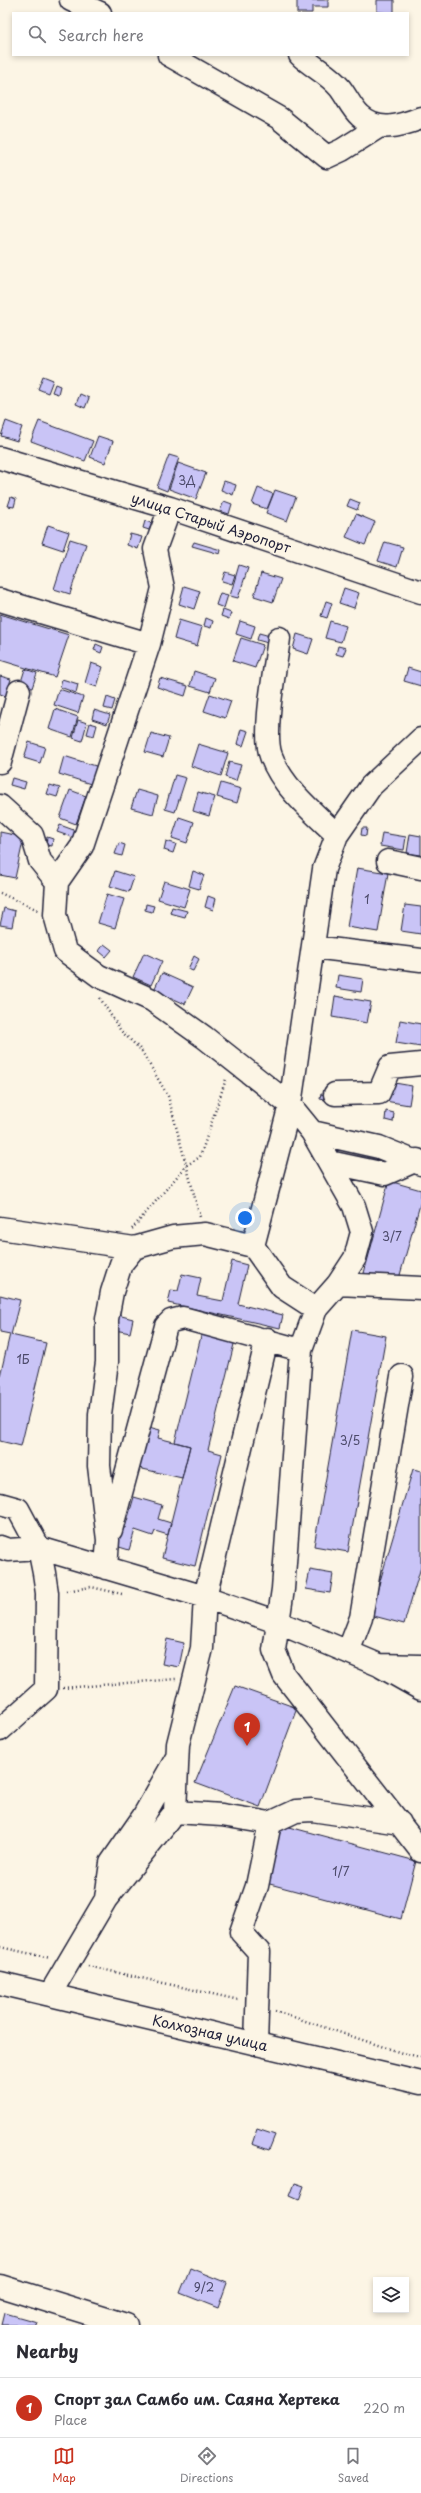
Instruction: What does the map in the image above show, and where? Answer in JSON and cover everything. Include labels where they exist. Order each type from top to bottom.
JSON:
[{"type":"street","points":[[71,0],[98,12]]},
{"type":"street","points":[[171,56],[279,118],[327,157],[342,150],[380,126]]},
{"type":"street","points":[[301,56],[322,71],[340,88],[360,116],[374,125],[392,128],[421,118]]},
{"type":"street","name":"улица Старый Аэропорт","points":[[0,458],[170,508],[421,592]]},
{"type":"street","points":[[170,508],[154,549],[162,588],[149,644],[82,846],[56,882],[56,918],[65,951],[99,976],[152,1000],[290,1105],[312,1132],[354,1206],[362,1232],[354,1258],[338,1284],[316,1309],[300,1350],[283,1589],[274,1650],[284,1676],[421,1851]]},
{"type":"street","points":[[0,600],[149,644]]},
{"type":"street","points":[[279,638],[268,717],[270,756],[294,792],[337,835]]},
{"type":"street","points":[[0,762],[18,691]]},
{"type":"street","points":[[253,1246],[290,1105],[324,868],[337,835],[371,786],[421,739]]},
{"type":"street","points":[[0,806],[32,835],[40,861],[56,882]]},
{"type":"street","points":[[388,860],[421,868]]},
{"type":"street","points":[[312,947],[421,960]]},
{"type":"street","points":[[335,1094],[379,1093],[390,1067],[421,1064]]},
{"type":"street","points":[[312,1132],[378,1147],[419,1162]]},
{"type":"street","points":[[329,1162],[385,1174],[419,1162]]},
{"type":"street","points":[[0,1228],[128,1247],[173,1237],[205,1234],[253,1246],[282,1287],[316,1309]]},
{"type":"street","points":[[106,1568],[108,1540],[99,1466],[100,1414],[107,1362],[107,1319],[112,1292],[128,1247]]},
{"type":"street","points":[[338,1284],[421,1288]]},
{"type":"street","points":[[108,1540],[166,1326],[170,1321],[183,1318],[266,1339],[300,1350]]},
{"type":"street","points":[[50,1994],[106,1899],[175,1812],[178,1744],[202,1648],[205,1597],[266,1339]]},
{"type":"street","points":[[348,1652],[361,1618],[402,1376]]},
{"type":"street","points":[[0,1504],[18,1509],[39,1548],[47,1593],[46,1689],[0,1730]]},
{"type":"street","points":[[0,1547],[8,1550],[39,1548],[205,1597],[277,1622],[379,1665],[421,1689]]},
{"type":"street","points":[[379,1665],[421,1666]]},
{"type":"street","points":[[106,1899],[111,1863],[142,1817],[178,1756]]},
{"type":"street","points":[[175,1812],[222,1815],[270,1823],[296,1811],[312,1810],[400,1823]]},
{"type":"street","points":[[256,2044],[258,1952],[241,1932],[257,1886],[270,1823]]},
{"type":"street","name":"Колхозная улица","points":[[0,1982],[421,2083]]},
{"type":"street","points":[[0,2286],[126,2325]]},
{"type":"path","points":[[0,893],[56,918]]},
{"type":"path","points":[[99,976],[96,991],[120,1031],[141,1050],[168,1096],[205,1234]]},
{"type":"path","points":[[128,1247],[134,1224],[187,1165],[200,1158],[232,1060]]},
{"type":"path","points":[[47,1593],[91,1587],[129,1595]]},
{"type":"path","points":[[46,1689],[194,1678]]},
{"type":"path","points":[[0,1947],[257,2005],[402,2053],[421,2056]]},
{"type":"building","points":[[297,0],[328,0],[328,7],[312,7],[312,12],[297,12]]},
{"type":"building","points":[[377,0],[394,0],[394,12],[377,12]]},
{"type":"building","points":[[43,376],[53,380],[48,393],[38,389]]},
{"type":"building","points":[[55,384],[60,386],[58,394],[52,392]]},
{"type":"building","points":[[80,394],[89,398],[85,408],[76,404]]},
{"type":"building","points":[[6,421],[22,427],[17,441],[1,436]]},
{"type":"building","points":[[39,421],[93,441],[85,461],[31,441]]},
{"type":"building","points":[[98,436],[113,441],[105,463],[90,457]]},
{"type":"building","points":[[169,455],[179,458],[167,491],[157,487]]},
{"type":"building","points":[[178,463],[206,473],[196,499],[169,489]]},
{"type":"building","points":[[224,481],[236,485],[233,495],[221,490]]},
{"type":"building","points":[[258,488],[273,494],[267,509],[252,504]]},
{"type":"building","points":[[275,490],[296,497],[287,521],[266,513]]},
{"type":"building","points":[[11,497],[16,499],[14,507],[8,506]]},
{"type":"building","points":[[350,499],[360,503],[357,510],[347,506]]},
{"type":"building","points":[[224,501],[232,504],[229,514],[220,511]]},
{"type":"building","points":[[356,514],[375,522],[365,545],[346,537]]},
{"type":"building","points":[[145,521],[152,523],[149,530],[143,528]]},
{"type":"building","points":[[48,525],[69,532],[63,550],[42,543]]},
{"type":"building","points":[[130,534],[142,537],[138,549],[127,545]]},
{"type":"building","points":[[70,539],[86,544],[70,594],[54,589]]},
{"type":"building","points":[[194,542],[221,550],[220,554],[192,546]]},
{"type":"building","points":[[385,542],[403,547],[397,567],[378,561]]},
{"type":"building","points":[[239,565],[248,568],[238,598],[230,596]]},
{"type":"building","points":[[225,572],[235,575],[232,584],[222,581]]},
{"type":"building","points":[[261,573],[281,579],[273,602],[254,596]]},
{"type":"building","points":[[184,586],[200,591],[194,609],[179,604]]},
{"type":"building","points":[[344,588],[359,593],[354,608],[339,603]]},
{"type":"building","points":[[220,593],[228,595],[224,608],[216,605]]},
{"type":"building","points":[[326,601],[332,603],[327,618],[321,616]]},
{"type":"building","points":[[223,610],[231,613],[229,619],[221,616]]},
{"type":"building","points":[[0,614],[69,635],[55,677],[0,660]]},
{"type":"building","points":[[206,618],[213,621],[211,628],[204,626]]},
{"type":"building","points":[[179,620],[202,627],[197,646],[174,639]]},
{"type":"building","points":[[240,621],[255,626],[251,639],[236,634]]},
{"type":"building","points":[[330,621],[346,626],[341,642],[325,638]]},
{"type":"building","points":[[259,633],[270,636],[268,643],[257,640]]},
{"type":"building","points":[[297,634],[313,639],[308,654],[293,649]]},
{"type":"building","points":[[241,638],[263,645],[255,668],[233,661]]},
{"type":"building","points":[[96,644],[103,647],[101,653],[94,650]]},
{"type":"building","points":[[338,646],[346,648],[343,656],[336,654]]},
{"type":"building","points":[[91,663],[103,667],[97,687],[85,683]]},
{"type":"building","points":[[408,668],[421,672],[421,686],[404,681]]},
{"type":"building","points":[[25,669],[37,673],[32,688],[20,685]]},
{"type":"building","points":[[194,671],[215,678],[210,692],[190,686]]},
{"type":"building","points":[[0,676],[11,679],[6,696],[0,694]]},
{"type":"building","points":[[160,678],[188,686],[185,696],[157,687]]},
{"type":"building","points":[[62,679],[78,684],[76,693],[60,687]]},
{"type":"building","points":[[59,689],[83,697],[78,713],[54,705]]},
{"type":"building","points":[[210,694],[231,701],[225,718],[204,711]]},
{"type":"building","points":[[107,697],[115,700],[112,710],[104,708]]},
{"type":"building","points":[[55,709],[78,717],[72,737],[49,729]]},
{"type":"building","points":[[94,710],[110,715],[107,724],[92,719]]},
{"type":"building","points":[[78,720],[87,723],[82,741],[73,738]]},
{"type":"building","points":[[90,723],[97,725],[94,736],[87,734]]},
{"type":"building","points":[[241,729],[248,731],[243,746],[237,744]]},
{"type":"building","points":[[151,733],[169,738],[163,757],[145,752]]},
{"type":"building","points":[[29,742],[45,747],[40,763],[24,758]]},
{"type":"building","points":[[198,744],[228,753],[221,776],[191,766]]},
{"type":"building","points":[[64,756],[99,767],[94,785],[59,774]]},
{"type":"building","points":[[229,762],[241,765],[236,781],[225,777]]},
{"type":"building","points":[[175,775],[186,778],[175,812],[165,809]]},
{"type":"building","points":[[12,778],[26,782],[24,789],[10,785]]},
{"type":"building","points":[[221,783],[241,789],[237,803],[217,797]]},
{"type":"building","points":[[50,785],[60,788],[57,797],[47,794]]},
{"type":"building","points":[[70,790],[86,796],[76,824],[60,818]]},
{"type":"building","points":[[137,790],[158,796],[153,814],[131,808]]},
{"type":"building","points":[[198,792],[215,797],[209,816],[193,811]]},
{"type":"building","points":[[179,817],[194,822],[187,843],[172,838]]},
{"type":"building","points":[[60,825],[79,832],[77,839],[57,832]]},
{"type":"building","points":[[362,828],[367,828],[366,836],[361,835]]},
{"type":"building","points":[[0,832],[24,837],[15,878],[0,875]]},
{"type":"building","points":[[382,833],[406,837],[404,850],[380,846]]},
{"type":"building","points":[[410,834],[421,836],[421,855],[407,853]]},
{"type":"building","points":[[47,837],[53,839],[52,846],[46,845]]},
{"type":"building","points":[[166,841],[176,844],[173,853],[164,850]]},
{"type":"building","points":[[119,843],[125,845],[122,856],[115,854]]},
{"type":"building","points":[[357,868],[388,873],[378,932],[347,927]]},
{"type":"building","points":[[115,871],[134,877],[129,892],[110,886]]},
{"type":"building","points":[[193,871],[204,875],[199,889],[189,886]]},
{"type":"building","points":[[164,881],[190,889],[184,907],[158,899]]},
{"type":"building","points":[[107,894],[124,899],[115,928],[98,923]]},
{"type":"building","points":[[208,896],[216,899],[213,910],[205,907]]},
{"type":"building","points":[[146,904],[154,906],[152,912],[145,910]]},
{"type":"building","points":[[405,905],[421,907],[421,934],[401,931]]},
{"type":"building","points":[[172,907],[187,911],[185,917],[170,913]]},
{"type":"building","points":[[4,908],[15,911],[12,927],[0,925]]},
{"type":"building","points":[[104,944],[112,950],[106,957],[99,951]]},
{"type":"building","points":[[144,953],[162,961],[151,985],[133,977]]},
{"type":"building","points":[[194,956],[199,959],[193,971],[188,969]]},
{"type":"building","points":[[162,973],[193,987],[185,1004],[154,990]]},
{"type":"building","points":[[338,975],[363,979],[361,992],[336,988]]},
{"type":"building","points":[[335,996],[371,1002],[367,1023],[332,1017]]},
{"type":"building","points":[[400,1020],[421,1024],[421,1047],[396,1043]]},
{"type":"building","points":[[389,1082],[412,1086],[409,1105],[385,1101]]},
{"type":"building","points":[[321,1094],[326,1095],[325,1100],[320,1099]]},
{"type":"building","points":[[386,1111],[394,1113],[393,1122],[385,1120]]},
{"type":"building","points":[[389,1181],[421,1190],[421,1201],[398,1282],[364,1273]]},
{"type":"building","points":[[232,1261],[247,1265],[238,1304],[283,1315],[280,1328],[168,1303],[171,1290],[178,1291],[182,1274],[201,1278],[197,1296],[223,1301]]},
{"type":"building","points":[[0,1295],[20,1300],[11,1335],[46,1343],[21,1446],[0,1441],[0,1376],[10,1334],[0,1332]]},
{"type":"building","points":[[118,1315],[133,1319],[130,1333],[115,1330]]},
{"type":"building","points":[[203,1328],[236,1336],[208,1450],[222,1454],[195,1566],[162,1558],[190,1446],[175,1442]]},
{"type":"building","points":[[352,1330],[386,1336],[348,1552],[314,1546]]},
{"type":"building","points":[[145,1426],[160,1430],[158,1438],[190,1446],[182,1478],[134,1467]]},
{"type":"building","points":[[413,1469],[421,1471],[421,1567],[404,1624],[370,1615]]},
{"type":"building","points":[[134,1497],[162,1505],[158,1519],[171,1523],[168,1535],[155,1531],[153,1536],[135,1530],[129,1550],[116,1546],[121,1527],[125,1528]]},
{"type":"building","points":[[310,1570],[333,1574],[330,1593],[306,1589]]},
{"type":"building","points":[[167,1639],[184,1643],[179,1667],[162,1664]]},
{"type":"building","points":[[235,1686],[297,1708],[260,1807],[195,1783]]},
{"type":"building","points":[[282,1825],[416,1861],[401,1919],[266,1883]]},
{"type":"building","points":[[257,2129],[275,2135],[269,2150],[252,2144]]},
{"type":"building","points":[[295,2183],[304,2186],[299,2200],[290,2196]]},
{"type":"building","points":[[190,2268],[227,2283],[218,2308],[180,2293]]},
{"type":"building","points":[[5,2313],[37,2322],[36,2325],[2,2325]]},
{"type":"place","name":"Спорт зал Самбо им. Саяна Хертека","points":[[247,1746]]}]
